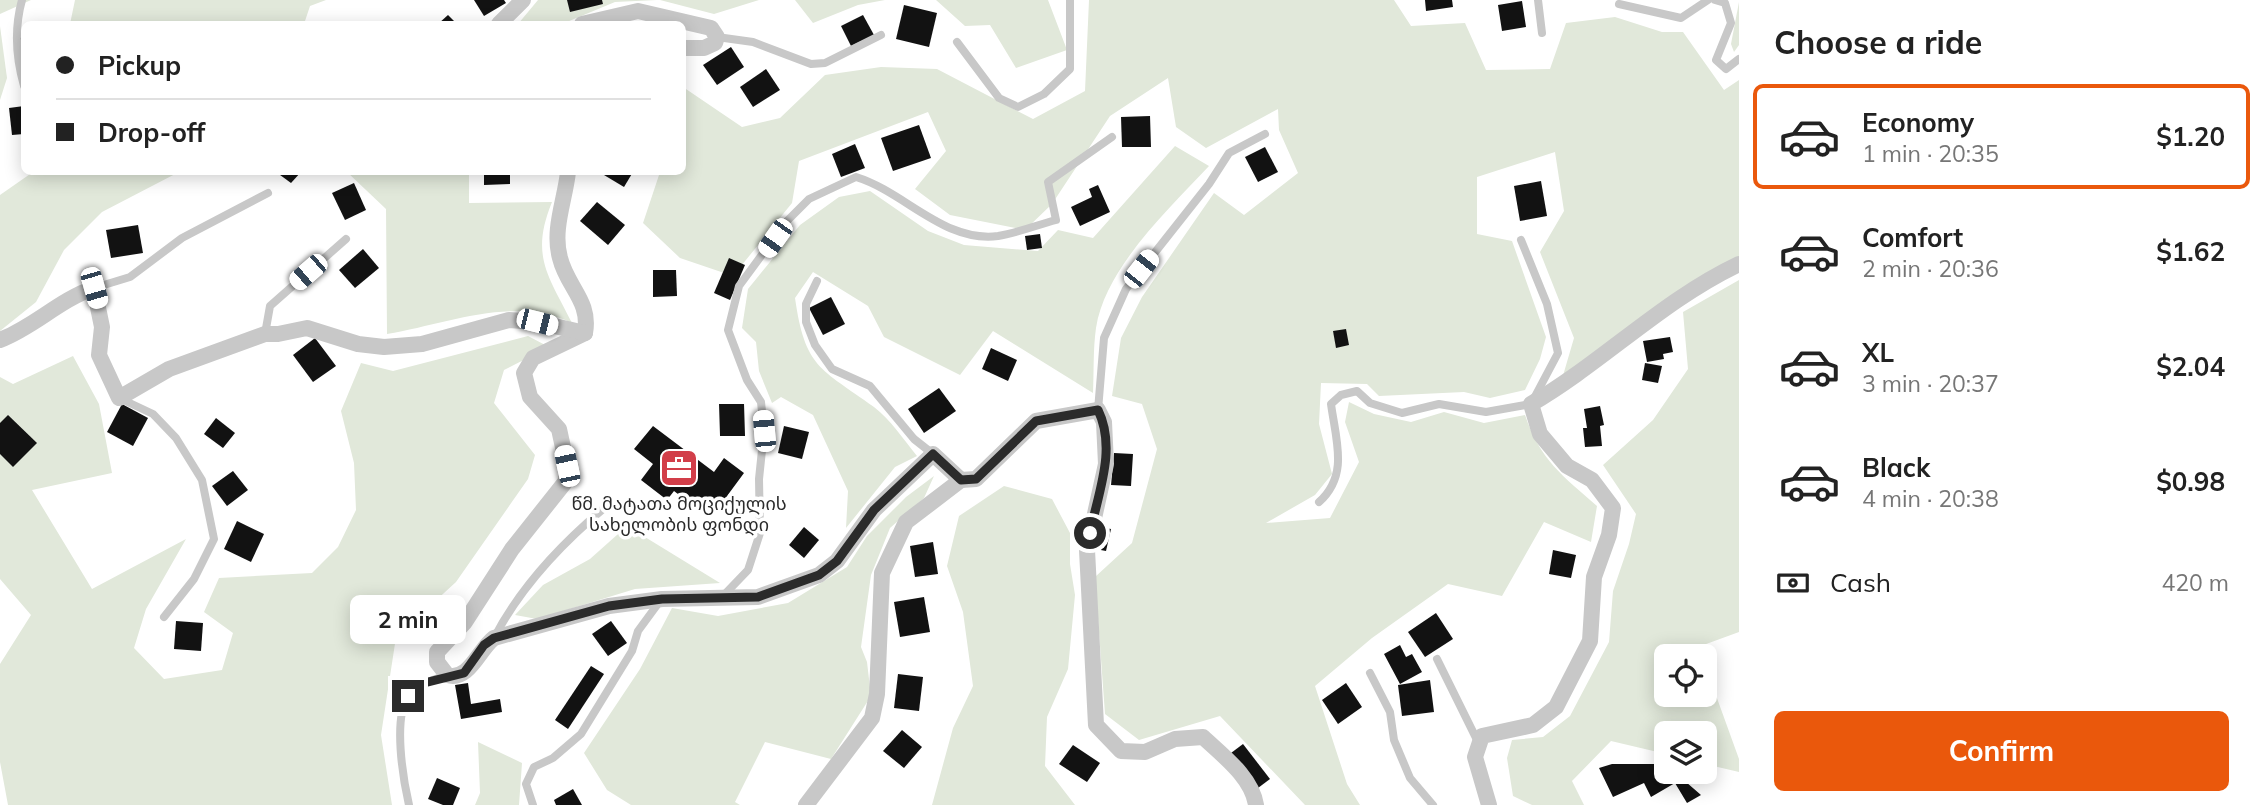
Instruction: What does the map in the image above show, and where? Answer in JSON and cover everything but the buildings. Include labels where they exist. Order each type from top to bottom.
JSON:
[{"type":"street","points":[[502,21],[523,0]]},
{"type":"street","points":[[595,21],[638,11],[681,21]]},
{"type":"street","points":[[686,22],[711,28],[717,37],[715,43],[704,48],[686,48]]},
{"type":"street","points":[[567,175],[558,231],[560,258],[588,316],[585,333]]},
{"type":"street","points":[[1491,803],[1475,757],[1482,736],[1533,725],[1556,708],[1590,641],[1594,577],[1609,535],[1613,508],[1592,480],[1567,466],[1539,435],[1531,404],[1574,379],[1637,329],[1739,264]]},
{"type":"street","points":[[0,340],[14,334],[74,295],[94,288],[102,327],[100,355],[119,398],[169,369],[265,334],[307,328],[358,344],[409,345],[509,320],[537,322],[585,333]]},
{"type":"street","points":[[585,333],[533,358],[524,373],[530,397],[559,429],[567,466],[566,481],[512,549],[465,622],[437,652],[437,662],[447,675],[453,677],[464,673],[484,645],[494,638],[609,606],[662,599],[719,600],[758,597],[819,575],[837,561],[874,510],[933,454],[961,480]]},
{"type":"street","points":[[806,805],[872,718],[877,694],[882,573],[906,522],[961,480],[976,479],[1036,421],[1098,410],[1104,422],[1107,464],[1087,550],[1096,725],[1121,751],[1145,752],[1175,739],[1203,737],[1238,771],[1255,797],[1256,805]]},
{"type":"lane","points":[[21,76],[16,20],[22,0]]},
{"type":"lane","points":[[957,42],[999,98],[1018,107],[1044,94],[1070,69],[1070,0]]},
{"type":"lane","points":[[1538,0],[1542,33]]},
{"type":"lane","points":[[1619,4],[1681,18],[1707,0]]},
{"type":"lane","points":[[1715,0],[1725,3],[1731,23],[1716,60],[1726,69],[1739,59]]},
{"type":"lane","points":[[717,37],[753,42],[811,64],[825,63],[881,34]]},
{"type":"lane","points":[[1098,410],[1104,338],[1126,289],[1209,184],[1228,153],[1265,134]]},
{"type":"lane","points":[[719,600],[748,570],[760,533],[759,479],[764,431],[761,402],[747,380],[727,330],[738,286],[786,222],[809,199],[856,177],[876,183],[964,234],[998,236],[1056,220],[1048,182],[1112,137]]},
{"type":"lane","points":[[94,288],[130,277],[182,238],[268,194]]},
{"type":"lane","points":[[265,334],[270,306],[346,239]]},
{"type":"lane","points":[[1319,502],[1331,492],[1339,472],[1331,404],[1341,395],[1357,391],[1370,403],[1402,413],[1439,404],[1486,412],[1531,404],[1559,353],[1547,304],[1521,240]]},
{"type":"lane","points":[[817,281],[806,304],[806,322],[815,345],[832,369],[870,386],[914,439],[933,454]]},
{"type":"lane","points":[[119,398],[153,414],[176,438],[202,480],[214,539],[194,579],[164,617]]},
{"type":"lane","points":[[494,638],[507,613],[530,584],[581,527],[609,504]]},
{"type":"lane","points":[[533,805],[526,784],[534,767],[553,758],[581,734],[632,651],[638,631],[662,599]]},
{"type":"lane","points":[[1437,659],[1479,745]]},
{"type":"lane","points":[[1370,673],[1390,712],[1394,740],[1410,778],[1433,805]]},
{"type":"lane","points":[[409,805],[404,780],[401,720],[408,696],[424,683],[447,675]]},
{"type":"shaded area","points":[[0,0],[31,0],[0,14]]},
{"type":"shaded area","points":[[75,0],[326,0],[310,6],[305,21],[71,21]]},
{"type":"shaded area","points":[[538,0],[657,0],[615,2],[569,21],[520,21]]},
{"type":"shaded area","points":[[660,0],[759,0],[714,14]]},
{"type":"shaded area","points":[[795,0],[885,0],[858,5],[813,23]]},
{"type":"shaded area","points":[[936,0],[1048,0],[1067,50],[1016,68],[990,25],[965,26]]},
{"type":"shaded area","points":[[1089,0],[1394,0],[1411,26],[1465,23],[1486,70],[1550,69],[1566,23],[1615,17],[1662,32],[1683,32],[1724,90],[1739,80],[1739,257],[1562,379],[1574,338],[1540,252],[1564,211],[1555,152],[1477,177],[1477,234],[1512,241],[1546,337],[1540,359],[1525,390],[1490,398],[1464,392],[1379,396],[1367,384],[1321,383],[1319,424],[1332,474],[1315,495],[1266,523],[1330,518],[1359,462],[1345,422],[1349,402],[1374,414],[1411,422],[1444,412],[1484,423],[1525,415],[1545,456],[1597,506],[1591,542],[1544,522],[1502,596],[1448,584],[1372,638],[1315,686],[1347,784],[1360,805],[1305,805],[1220,716],[1139,740],[1105,714],[1095,577],[1132,543],[1157,449],[1142,404],[1112,396],[1121,338],[1142,297],[1214,193],[1244,215],[1298,173],[1279,130],[1278,109],[1206,148],[1176,127],[1168,78],[1110,116],[1052,204],[1025,230],[950,215],[915,189],[946,151],[928,112],[799,161],[792,203],[733,276],[680,258],[643,223],[659,175],[686,175],[686,89],[742,127],[780,118],[825,75],[881,67],[937,69],[1033,119],[1085,91]]},
{"type":"shaded area","points":[[1739,2],[1739,45],[1734,52],[1731,44]]},
{"type":"shaded area","points":[[0,26],[7,78],[0,100]]},
{"type":"shaded area","points":[[1175,146],[1209,166],[1158,220],[1112,283],[1096,328],[1093,393],[993,331],[960,375],[884,337],[868,306],[813,272],[795,298],[799,321],[810,353],[828,374],[880,412],[917,456],[895,467],[846,528],[848,491],[813,415],[781,397],[772,403],[759,371],[756,342],[742,328],[748,289],[800,225],[839,197],[870,191],[928,231],[964,245],[1038,251],[1058,230],[1093,238]]},
{"type":"shaded area","points":[[29,175],[173,175],[102,212],[64,250],[36,302],[0,331],[0,195]]},
{"type":"shaded area","points":[[350,175],[469,175],[469,203],[552,202],[542,237],[542,251],[549,278],[572,323],[550,315],[504,312],[480,314],[387,334],[386,209]]},
{"type":"shaded area","points":[[1739,280],[1739,632],[1706,644],[1654,644],[1654,707],[1717,707],[1717,698],[1739,759],[1739,772],[1717,767],[1717,721],[1654,721],[1654,751],[1611,741],[1572,781],[1584,805],[1532,805],[1513,796],[1507,758],[1512,740],[1543,737],[1570,716],[1609,642],[1613,591],[1636,514],[1603,465],[1653,420],[1688,369],[1683,312]]},
{"type":"shaded area","points":[[528,336],[549,347],[504,370],[494,403],[535,455],[528,479],[456,582],[396,637],[381,735],[392,805],[8,805],[0,762],[0,664],[31,615],[0,579],[0,377],[13,384],[73,356],[99,404],[112,473],[32,490],[92,589],[186,539],[146,609],[134,648],[164,679],[222,670],[233,633],[204,612],[219,578],[312,573],[338,547],[356,510],[354,463],[341,411],[361,363],[393,371]]},
{"type":"shaded area","points":[[934,476],[924,498],[890,528],[871,575],[861,647],[867,662],[871,696],[831,759],[765,742],[735,802],[740,805],[631,805],[607,790],[584,753],[640,669],[672,608],[718,616],[788,603],[847,567],[867,536],[906,497]]},
{"type":"shaded area","points":[[1004,486],[1052,499],[1070,533],[1070,564],[1075,595],[1068,669],[1047,717],[1045,766],[1075,805],[932,805],[953,728],[973,686],[963,612],[947,566],[959,516]]},
{"type":"shaded area","points":[[627,526],[720,583],[635,589],[537,619],[515,615],[543,585],[590,559]]},
{"type":"shaded area","points":[[478,742],[522,763],[519,805],[475,805],[480,793]]},
{"type":"place","name":"წმ. მატათა მოციქულის სახელობის ფონდი","points":[[679,468]]},
{"type":"route","points":[[408,696],[424,683],[447,675],[453,677],[464,673],[484,645],[494,638],[609,606],[662,599],[719,600],[758,597],[819,575],[837,561],[874,510],[933,454],[961,480],[976,479],[1036,421],[1098,410],[1104,422],[1107,464],[1090,533]]}]
